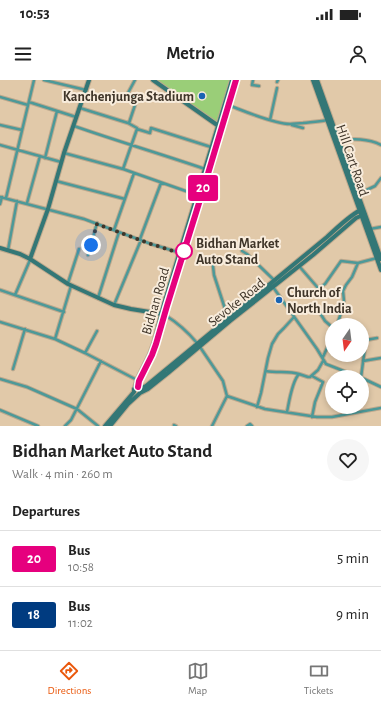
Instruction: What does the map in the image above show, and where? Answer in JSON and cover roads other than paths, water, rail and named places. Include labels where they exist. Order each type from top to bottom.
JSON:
[{"type":"main road","points":[[30,259],[48,209],[61,162],[89,80]]},
{"type":"main road","points":[[153,80],[220,127]]},
{"type":"main road","name":"Hill Cart Road","points":[[313,80],[379,258]]},
{"type":"main road","name":"Hill Cart Road","points":[[317,80],[358,194],[361,209]]},
{"type":"main road","name":"Bidhan Road","points":[[137,391],[138,380],[154,349],[163,314],[233,82]]},
{"type":"main road","name":"Bidhan Road","points":[[186,240],[198,195],[202,187],[205,169],[228,105],[233,82]]},
{"type":"main road","name":"Sevoke Road","points":[[105,426],[137,391],[148,389],[228,318],[299,266],[361,209]]},
{"type":"main road","name":"Hill Cart Road","points":[[363,215],[370,229],[381,270]]},
{"type":"main road","name":"Sevoke Road","points":[[198,345],[317,248],[356,218],[363,215]]},
{"type":"main road","points":[[0,248],[30,259],[69,285],[114,305],[163,314]]},
{"type":"main road","name":"Sevoke Road","points":[[110,426],[137,391]]},
{"type":"street","points":[[6,198],[34,80]]},
{"type":"street","points":[[44,80],[86,90]]},
{"type":"street","points":[[128,123],[137,99],[128,93],[135,80]]},
{"type":"street","points":[[253,80],[252,85],[259,86]]},
{"type":"street","points":[[270,120],[277,88]]},
{"type":"street","points":[[0,97],[77,117]]},
{"type":"street","points":[[228,105],[270,120],[303,128],[304,123]]},
{"type":"street","points":[[80,108],[128,123],[137,129],[150,133],[151,128],[212,148]]},
{"type":"street","points":[[45,158],[57,111]]},
{"type":"street","points":[[291,124],[316,123],[328,120]]},
{"type":"street","points":[[0,125],[22,130]]},
{"type":"street","points":[[74,126],[131,146],[159,153],[205,169]]},
{"type":"street","points":[[123,170],[137,129]]},
{"type":"street","points":[[339,140],[372,141],[381,145]]},
{"type":"street","points":[[0,145],[61,162]]},
{"type":"street","points":[[64,153],[134,173],[198,195]]},
{"type":"street","points":[[27,203],[40,156]]},
{"type":"street","points":[[114,230],[134,173]]},
{"type":"street","points":[[358,194],[375,186],[381,178]]},
{"type":"street","points":[[56,181],[125,199]]},
{"type":"street","points":[[114,305],[141,240],[161,183]]},
{"type":"street","points":[[0,204],[1,197],[27,203],[84,219],[151,244],[182,253]]},
{"type":"street","points":[[8,250],[17,201]]},
{"type":"street","points":[[88,256],[97,224]]},
{"type":"street","points":[[370,229],[381,226]]},
{"type":"street","points":[[98,298],[119,232]]},
{"type":"street","points":[[55,339],[64,312],[69,285],[79,249]]},
{"type":"street","points":[[242,250],[274,283],[294,317],[326,364],[340,370]]},
{"type":"street","points":[[299,266],[318,288],[325,284],[341,261],[358,263],[379,258]]},
{"type":"street","points":[[15,295],[30,259]]},
{"type":"street","points":[[339,318],[344,301],[343,291],[352,277],[358,263]]},
{"type":"street","points":[[213,266],[214,275],[228,318]]},
{"type":"street","points":[[0,290],[64,312]]},
{"type":"street","points":[[320,313],[325,321]]},
{"type":"street","points":[[163,314],[185,329],[223,381],[227,396],[212,426]]},
{"type":"street","points":[[257,407],[270,350],[279,332],[294,317]]},
{"type":"street","points":[[0,322],[55,339],[138,380]]},
{"type":"street","points":[[13,369],[25,330]]},
{"type":"street","points":[[85,353],[97,331]]},
{"type":"street","points":[[369,339],[377,338]]},
{"type":"street","points":[[312,376],[318,370],[325,354]]},
{"type":"street","points":[[369,361],[381,358]]},
{"type":"street","points":[[66,426],[72,420],[100,361]]},
{"type":"street","points":[[361,370],[363,362]]},
{"type":"street","points":[[266,371],[291,372],[309,377],[312,376],[323,382],[315,402],[312,417]]},
{"type":"street","points":[[287,412],[295,378],[298,374]]},
{"type":"street","points":[[0,380],[27,387],[77,409],[98,426]]},
{"type":"street","points":[[369,381],[381,387]]},
{"type":"street","points":[[227,396],[257,407],[312,417],[326,417],[381,408]]},
{"type":"street","points":[[0,410],[38,426]]},
{"type":"street","points":[[247,426],[250,424],[252,426]]},
{"type":"place","name":"Kanchenjunga Stadium","points":[[202,96]]},
{"type":"place","name":"Bidhan Market Auto Stand","points":[[184,251]]},
{"type":"place","name":"Church of North India","points":[[279,300]]}]
